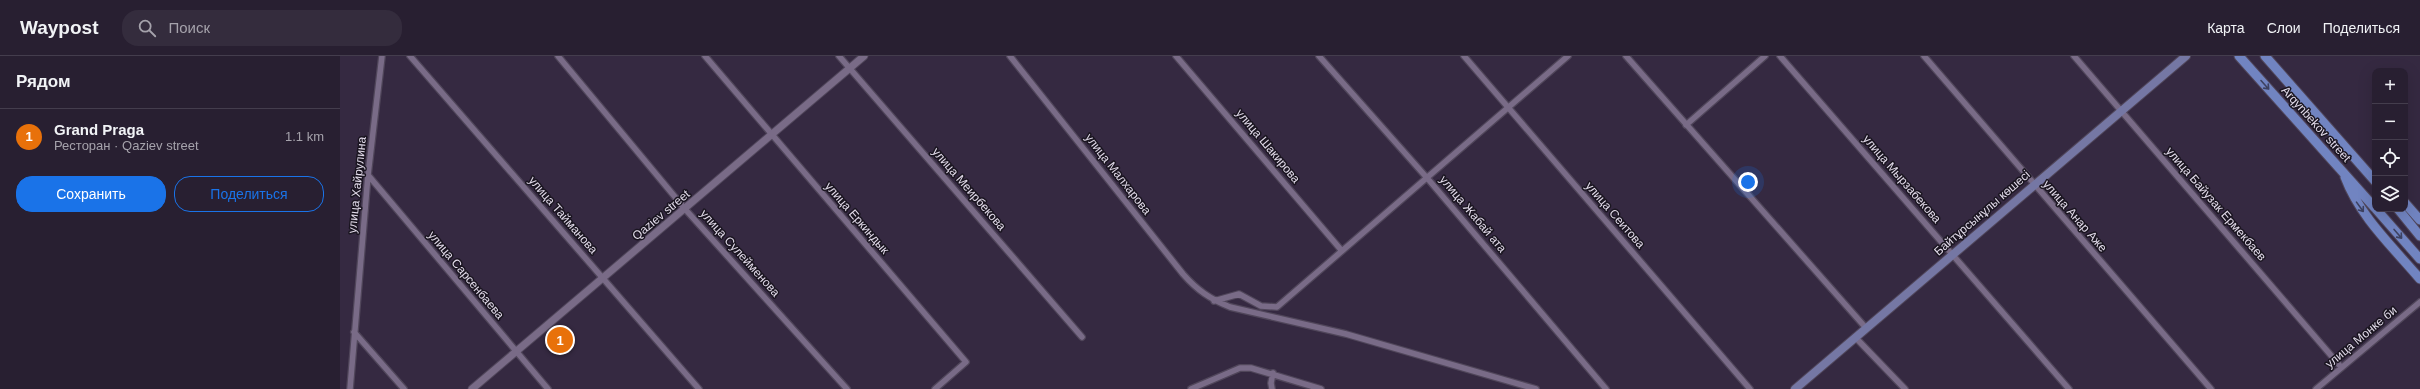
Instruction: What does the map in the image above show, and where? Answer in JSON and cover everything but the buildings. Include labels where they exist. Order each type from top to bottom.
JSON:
[{"type":"main road","name":"Байтұрсынұлы көшесі","points":[[1794,389],[2186,56]]},
{"type":"main road","name":"Arqynbekov street","points":[[2239,56],[2372,206]]},
{"type":"main road","name":"Arqynbekov street","points":[[2266,56],[2372,177]]},
{"type":"main road","points":[[2359,162],[2372,173]]},
{"type":"main road","points":[[2343,172],[2352,197],[2420,279]]},
{"type":"main road","points":[[2408,206],[2420,220]]},
{"type":"main road","name":"Arqynbekov street","points":[[2378,212],[2420,259]]},
{"type":"main road","points":[[2400,212],[2420,236]]},
{"type":"street","name":"улица Хайрулина","points":[[350,389],[368,174],[382,56]]},
{"type":"street","name":"улица Тайманова","points":[[410,56],[699,389]]},
{"type":"street","name":"улица Сулейменова","points":[[558,56],[685,209],[847,389]]},
{"type":"street","name":"улица Еркиндык","points":[[705,56],[966,362],[935,389]]},
{"type":"street","name":"улица Меирбекова","points":[[839,56],[1082,337]]},
{"type":"street","name":"Qaziev street","points":[[472,389],[864,56]]},
{"type":"street","name":"улица Малхарова","points":[[1010,56],[1196,290],[1214,301],[1230,307],[1346,334],[1536,389]]},
{"type":"street","name":"улица Шакирова","points":[[1176,56],[1342,251]]},
{"type":"street","name":"улица Жабай ата","points":[[1319,56],[1428,179],[1606,389]]},
{"type":"street","name":"улица Сеитова","points":[[1464,56],[1750,389]]},
{"type":"street","points":[[1214,301],[1220,298],[1239,294],[1261,306],[1277,307],[1428,179],[1568,56]]},
{"type":"street","points":[[1626,56],[1866,328]]},
{"type":"street","points":[[1686,124],[1765,56]]},
{"type":"street","name":"улица Мырзабекова","points":[[1780,56],[2069,389]]},
{"type":"street","name":"улица Анар Аже","points":[[1924,56],[2033,185],[2211,389]]},
{"type":"street","name":"улица Байузак Ермекбаев","points":[[2074,56],[2341,367]]},
{"type":"street","name":"улица Сарсенбаева","points":[[368,174],[516,353],[548,389]]},
{"type":"street","name":"улица Монке би","points":[[2316,389],[2420,302]]},
{"type":"street","points":[[354,332],[404,389]]},
{"type":"street","points":[[1856,337],[1905,389]]},
{"type":"street","points":[[1190,389],[1240,368],[1251,368],[1273,373],[1321,389]]},
{"type":"street","points":[[1272,389],[1271,383],[1273,373]]},
{"type":"place","name":"Grand Praga","points":[[560,340]]}]
